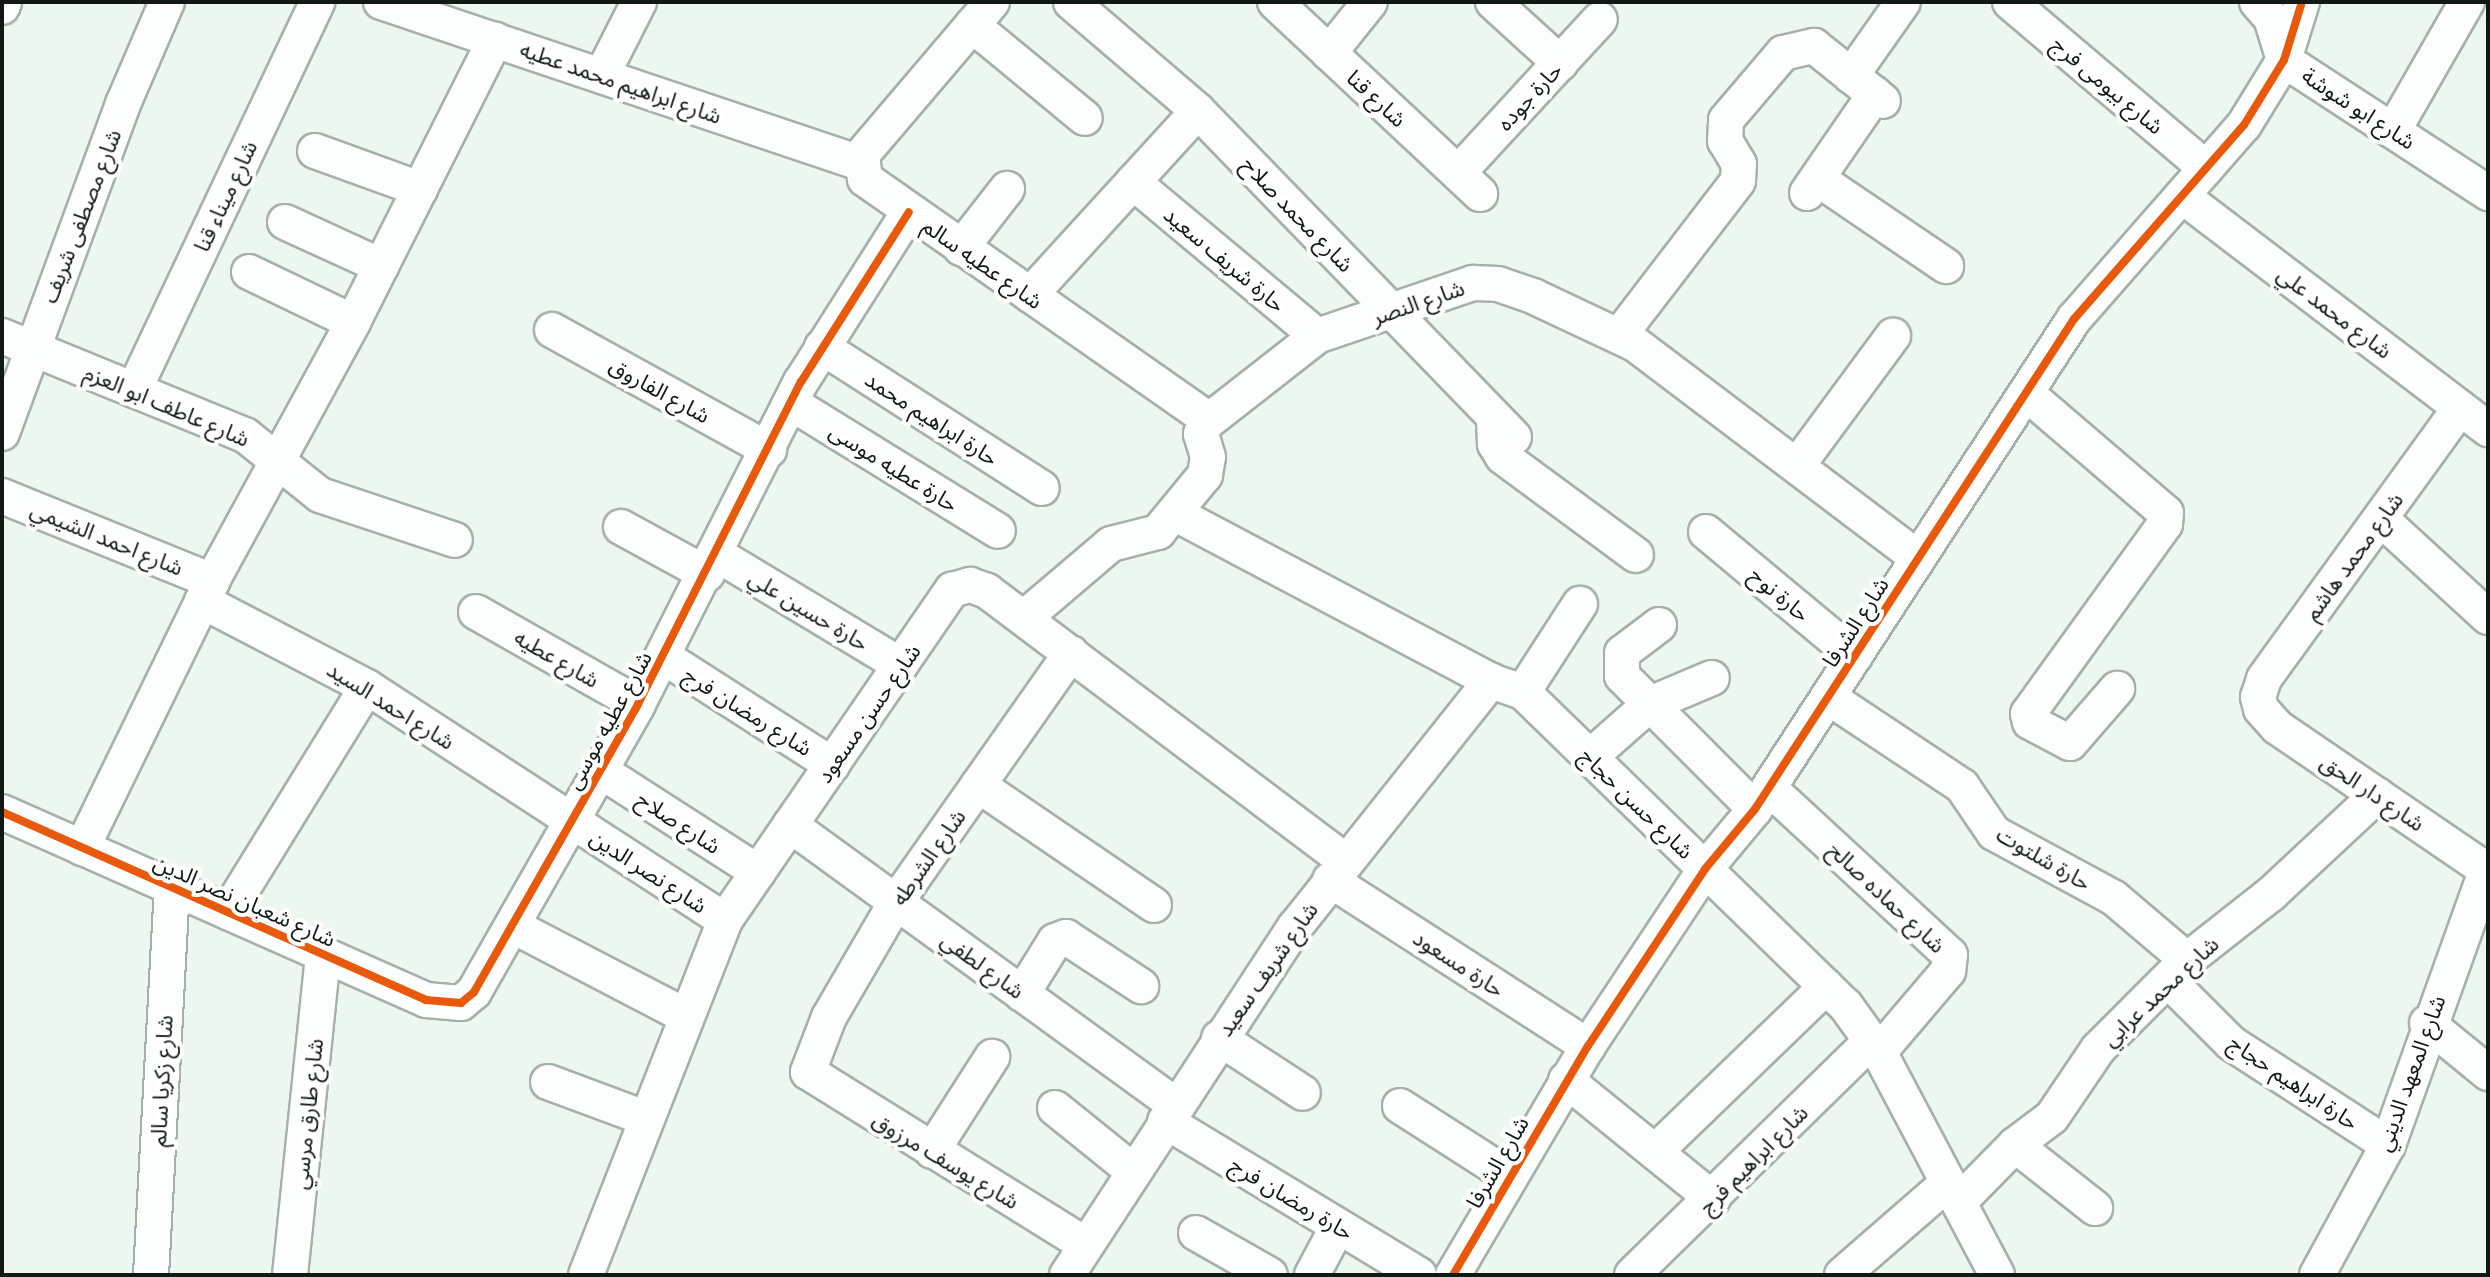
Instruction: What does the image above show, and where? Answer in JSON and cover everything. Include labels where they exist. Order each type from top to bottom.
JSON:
[{"type":"street","name":"شارع مصطفى شريف","points":[[2,433],[17,342],[167,2]]},
{"type":"street","name":"شارع ميناء قنا","points":[[134,390],[317,2]]},
{"type":"street","name":"شارع ابراهيم محمد عطيه","points":[[381,2],[860,163]]},
{"type":"street","points":[[602,75],[639,2]]},
{"type":"street","name":"شارع محمد صلاح","points":[[1071,2],[1198,111],[1504,428],[1495,444],[1503,457],[1636,555]]},
{"type":"street","name":"شارع قنا","points":[[1275,2],[1469,184]]},
{"type":"street","points":[[1329,53],[1370,2]]},
{"type":"street","points":[[1493,2],[1560,63]]},
{"type":"street","points":[[1903,2],[1870,90],[1812,186],[1946,266]]},
{"type":"street","name":"شارع بيومى فرج","points":[[2010,2],[2206,168]]},
{"type":"street","name":"شارع ابو شوشة","points":[[2257,2],[2271,18],[2284,60],[2488,193]]},
{"type":"street","name":"شارع الشرفا","points":[[1453,1275],[1508,1175],[1588,1046],[1705,869],[1762,799],[2074,319],[2244,125],[2284,60],[2302,2]]},
{"type":"street","points":[[2393,131],[2467,2]]},
{"type":"street","points":[[860,163],[982,14],[1085,118]]},
{"type":"street","name":"حارة جوده","points":[[1469,184],[1560,63],[1600,19]]},
{"type":"street","points":[[82,848],[207,591],[353,322],[495,40]]},
{"type":"street","points":[[1619,336],[1738,181],[1739,164],[1725,141],[1726,120],[1783,53],[1814,46],[1870,90]]},
{"type":"street","points":[[1030,295],[1198,111]]},
{"type":"street","points":[[315,151],[420,189]]},
{"type":"street","name":"شارع عطيه سالم","points":[[860,163],[871,185],[1209,420]]},
{"type":"street","name":"حارة شريف سعيد","points":[[1133,182],[1317,336]]},
{"type":"street","points":[[961,248],[1007,189]]},
{"type":"street","name":"شارع محمد علي","points":[[2182,196],[2488,429]]},
{"type":"street","name":"شارع عطيه موسى","points":[[474,992],[664,657],[822,347],[909,212]]},
{"type":"street","points":[[285,222],[381,266]]},
{"type":"street","points":[[249,272],[353,322]]},
{"type":"street","name":"شارع النصر","points":[[1209,420],[1317,336],[1473,283],[1498,284],[1619,336],[1918,558]]},
{"type":"street","name":"شارع الفاروق","points":[[552,330],[769,450]]},
{"type":"street","points":[[1797,466],[1893,336]]},
{"type":"street","name":"شارع عاطف ابو العزم","points":[[17,342],[245,435],[278,459],[295,480],[320,495],[455,540]]},
{"type":"street","name":"حارة ابراهيم محمد","points":[[822,347],[1042,488]]},
{"type":"street","points":[[2026,393],[2166,513],[2165,524],[2028,714],[2030,722],[2070,743],[2117,689]]},
{"type":"street","name":"حارة عطيه موسى","points":[[791,403],[998,531]]},
{"type":"street","name":"شارع محمد هاشم","points":[[2261,709],[2264,679],[2460,408]]},
{"type":"street","points":[[1024,618],[1111,544],[1145,539],[1174,513],[1205,475],[1208,457],[1201,434],[1209,420]]},
{"type":"street","name":"شارع احمد الشيمي","points":[[2,496],[207,591]]},
{"type":"street","name":"شارع حسن حجاج","points":[[1174,513],[1507,687],[1590,757],[1826,987],[1875,1046],[1997,1275]]},
{"type":"street","points":[[2381,519],[2488,617]]},
{"type":"street","name":"حارة حسين علي","points":[[621,527],[713,565],[900,665]]},
{"type":"street","name":"حارة نوح","points":[[1706,532],[1855,656]]},
{"type":"street","name":"شارع حسن مسعود","points":[[586,1275],[684,1015],[725,920],[900,665],[961,586],[987,591],[1071,653],[1338,870]]},
{"type":"street","name":"شارع احمد السيد","points":[[207,591],[367,687],[573,822]]},
{"type":"street","name":"شارع شريف سعيد","points":[[1067,1275],[1219,1038],[1338,870],[1580,604]]},
{"type":"street","name":"شارع عطيه","points":[[476,612],[638,704]]},
{"type":"street","points":[[1659,625],[1619,660],[1622,676],[1650,704],[1762,799]]},
{"type":"street","name":"شارع الشرطه","points":[[808,1072],[829,1017],[896,902],[1071,653]]},
{"type":"street","name":"شارع رمضان فرج","points":[[664,657],[832,765]]},
{"type":"street","points":[[1590,757],[1650,704],[1712,678]]},
{"type":"street","points":[[228,912],[367,687]]},
{"type":"street","name":"حارة شلتوت","points":[[1828,697],[1962,786],[1994,833],[2114,898],[2179,971]]},
{"type":"street","name":"شارع دار الحق","points":[[2261,709],[2277,727],[2487,868]]},
{"type":"street","name":"شارع صلاح","points":[[601,771],[758,872]]},
{"type":"street","points":[[978,785],[1154,905]]},
{"type":"street","name":"شارع محمد عرابي","points":[[1842,1275],[2052,1117],[2098,1049],[2179,971],[2271,894],[2377,795]]},
{"type":"street","name":"شارع حماده صالح","points":[[1762,799],[1950,955],[1948,971],[1875,1046]]},
{"type":"street","name":"شارع شعبان نصر الدين","points":[[2,812],[426,1000],[461,1003],[474,992]]},
{"type":"street","name":"شارع نصر الدين","points":[[573,822],[725,920]]},
{"type":"street","name":"شارع لطفي","points":[[790,825],[1022,994],[1170,1113]]},
{"type":"street","name":"شارع المعهد الديني","points":[[2317,1275],[2388,1145],[2427,1023],[2487,868]]},
{"type":"street","name":"حارة مسعود","points":[[1338,870],[1588,1046]]},
{"type":"street","name":"شارع زكريا سالم","points":[[151,1275],[172,887]]},
{"type":"street","points":[[513,926],[684,1015]]},
{"type":"street","points":[[1022,994],[1055,941],[1066,937],[1141,986]]},
{"type":"street","name":"شارع طارق مرسي","points":[[290,1275],[323,954]]},
{"type":"street","name":"حارة ابراهيم حجاج","points":[[2179,971],[2231,1043],[2388,1145]]},
{"type":"street","points":[[1655,1152],[1826,987]]},
{"type":"street","points":[[2427,1023],[2488,1073]]},
{"type":"street","points":[[1219,1038],[1303,1093]]},
{"type":"street","name":"شارع ابراهيم فرج","points":[[1632,1275],[1875,1046]]},
{"type":"street","points":[[932,1151],[992,1057]]},
{"type":"street","name":"شارع يوسف مرزوق","points":[[808,1072],[1086,1245]]},
{"type":"street","points":[[1566,1080],[1713,1199]]},
{"type":"street","points":[[548,1082],[645,1118]]},
{"type":"street","points":[[1400,1106],[1508,1175]]},
{"type":"street","points":[[1055,1108],[1133,1171]]},
{"type":"street","name":"حارة رمضان فرج","points":[[1170,1113],[1338,1226],[1419,1275]]},
{"type":"street","points":[[2015,1145],[2084,1210]]},
{"type":"street","points":[[1312,1275],[1338,1226]]},
{"type":"street","points":[[1196,1233],[1270,1275]]},
{"type":"cycle path","points":[[1453,1275],[1588,1046],[1705,869],[1755,809],[2074,319],[2244,125],[2284,60],[2302,2]]},
{"type":"cycle path","points":[[2,812],[426,1000],[461,1003],[474,992],[638,704],[801,382],[909,212]]}]
